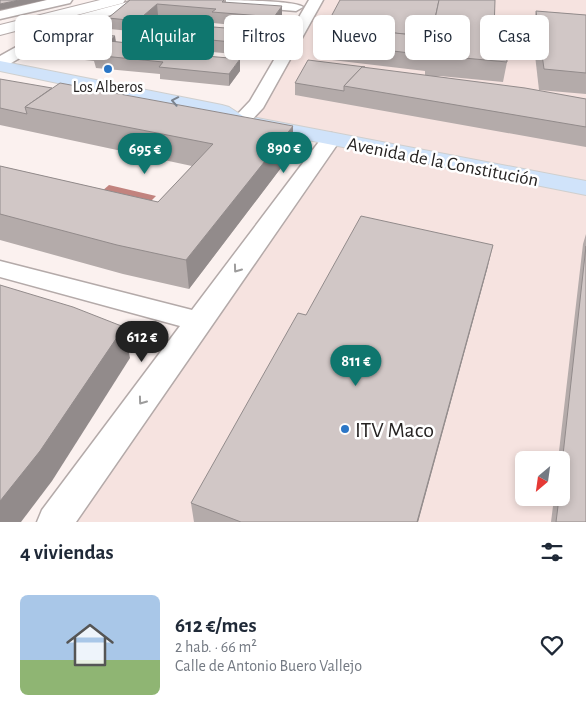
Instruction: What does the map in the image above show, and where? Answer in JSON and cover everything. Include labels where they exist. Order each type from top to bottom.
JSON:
[{"type":"main road","points":[[4,23],[93,0]]},
{"type":"main road","points":[[4,23],[118,0]]},
{"type":"main road","name":"Avenida de la Constitución","points":[[0,64],[222,111],[240,121]]},
{"type":"main road","name":"Avenida de la Constitución","points":[[0,82],[212,122],[240,121],[586,188]]},
{"type":"street","points":[[4,23],[65,0]]},
{"type":"street","points":[[0,64],[73,21],[150,0]]},
{"type":"street","points":[[212,0],[296,7]]},
{"type":"street","points":[[240,121],[257,104],[316,0]]},
{"type":"street","points":[[218,30],[224,31]]},
{"type":"street","points":[[55,522],[331,139]]},
{"type":"street","points":[[0,269],[200,322]]},
{"type":"shaded area","points":[[316,0],[586,0],[586,522],[55,522],[331,140],[240,121],[278,60],[303,60],[303,21]]},
{"type":"shaded area","points":[[109,185],[156,196],[142,210],[94,198]]},
{"type":"building","points":[[0,0],[19,0],[0,4]]},
{"type":"building","points":[[130,0],[224,0],[222,2],[282,6],[275,15],[212,12],[216,9],[157,4],[144,15],[122,15],[122,19],[112,18],[112,15]]},
{"type":"building","points":[[340,0],[439,0],[436,15],[405,15],[405,34],[395,33],[395,15],[332,15]]},
{"type":"building","points":[[439,0],[495,0],[495,15],[480,15],[480,59],[470,59],[470,15],[436,15]]},
{"type":"building","points":[[536,11],[586,15],[586,73],[544,69],[543,60],[549,60],[549,15],[537,15]]},
{"type":"building","points":[[214,27],[224,28],[224,41],[214,40]]},
{"type":"building","points":[[395,33],[405,34],[405,52],[395,51]]},
{"type":"building","points":[[112,41],[122,42],[122,58],[112,57]]},
{"type":"building","points":[[214,57],[224,58],[224,60],[239,60],[229,74],[159,67],[163,62],[143,60],[214,60]]},
{"type":"building","points":[[308,60],[365,67],[362,67],[344,86],[344,91],[295,83]]},
{"type":"building","points":[[486,60],[507,60],[507,62]]},
{"type":"building","points":[[362,67],[525,88],[586,99],[586,127],[344,86]]},
{"type":"building","points":[[0,79],[52,88],[25,107],[27,114],[0,108]]},
{"type":"building","points":[[60,83],[293,126],[186,260],[117,245],[0,214],[0,166],[158,202],[213,144],[25,107]]},
{"type":"building","name":"ITV Maco","points":[[361,216],[493,245],[417,522],[241,522],[191,503],[298,313],[306,315]]},
{"type":"building","points":[[586,246],[586,522],[556,522],[558,506],[570,506],[570,451],[563,451]]},
{"type":"building","points":[[0,285],[73,307],[124,327],[40,451],[0,501]]},
{"type":"place","name":"Los Alberos","points":[[108,69]]},
{"type":"place","name":"ITV Maco","points":[[345,429]]}]
